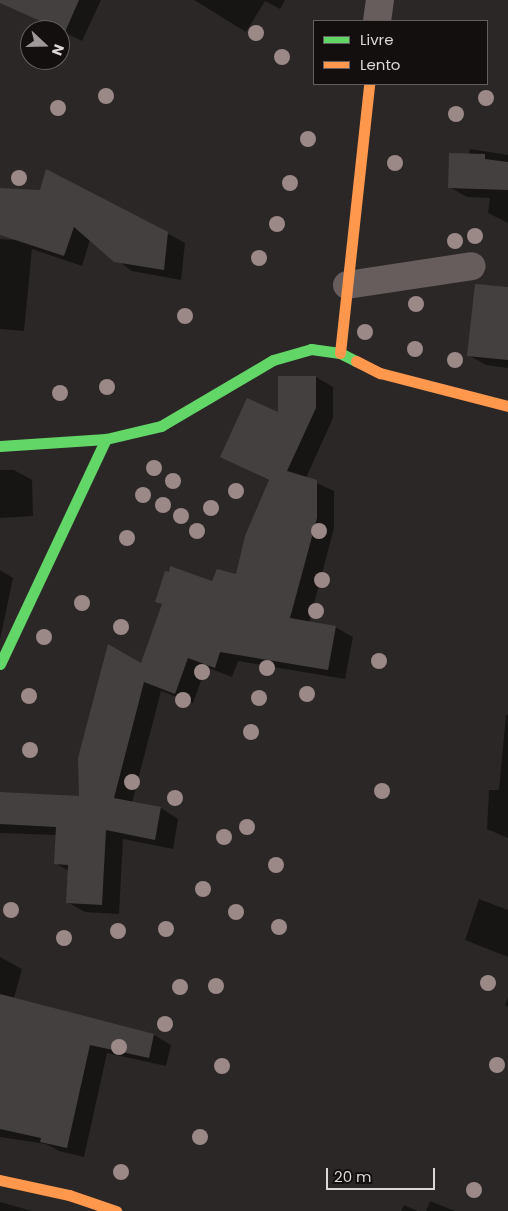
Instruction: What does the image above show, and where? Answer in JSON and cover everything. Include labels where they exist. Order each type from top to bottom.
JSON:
[{"type":"street","points":[[377,20],[380,0]]},
{"type":"street","points":[[340,353],[369,85]]},
{"type":"street","points":[[347,285],[472,266]]},
{"type":"street","points":[[0,446],[106,439],[161,426],[273,360],[311,349],[340,353],[380,372],[508,406]]},
{"type":"street","points":[[0,664],[106,439]]},
{"type":"street","points":[[0,1180],[70,1195],[116,1211]]},
{"type":"building","points":[[0,0],[79,0],[70,21],[38,20],[0,3]]},
{"type":"building","points":[[449,153],[485,154],[485,159],[508,162],[508,190],[448,188]]},
{"type":"building","points":[[46,169],[168,232],[164,270],[114,262],[74,227],[64,256],[0,235],[0,188],[40,190]]},
{"type":"building","points":[[475,284],[508,287],[508,360],[467,356]]},
{"type":"building","points":[[278,376],[316,376],[316,408],[287,471],[317,480],[317,518],[290,618],[336,626],[328,670],[220,652],[215,668],[188,658],[175,694],[144,682],[114,798],[161,807],[155,840],[106,830],[102,905],[66,903],[68,865],[54,864],[56,827],[0,824],[0,792],[79,796],[78,758],[108,644],[141,663],[162,604],[155,602],[165,571],[169,572],[170,566],[212,581],[217,569],[236,574],[245,536],[269,480],[220,457],[247,398],[278,412]]},
{"type":"building","points":[[0,994],[154,1034],[149,1058],[90,1045],[67,1148],[40,1142],[41,1138],[0,1129]]},
{"type":"traffic: fast","points":[[0,446],[106,439],[161,426],[273,360],[311,349],[340,353],[356,361]]},
{"type":"traffic: fast","points":[[0,664],[106,439]]},
{"type":"traffic: slow","points":[[340,353],[369,85]]},
{"type":"traffic: slow","points":[[356,361],[380,373],[508,406]]},
{"type":"traffic: slow","points":[[0,1180],[69,1195],[116,1211]]}]
